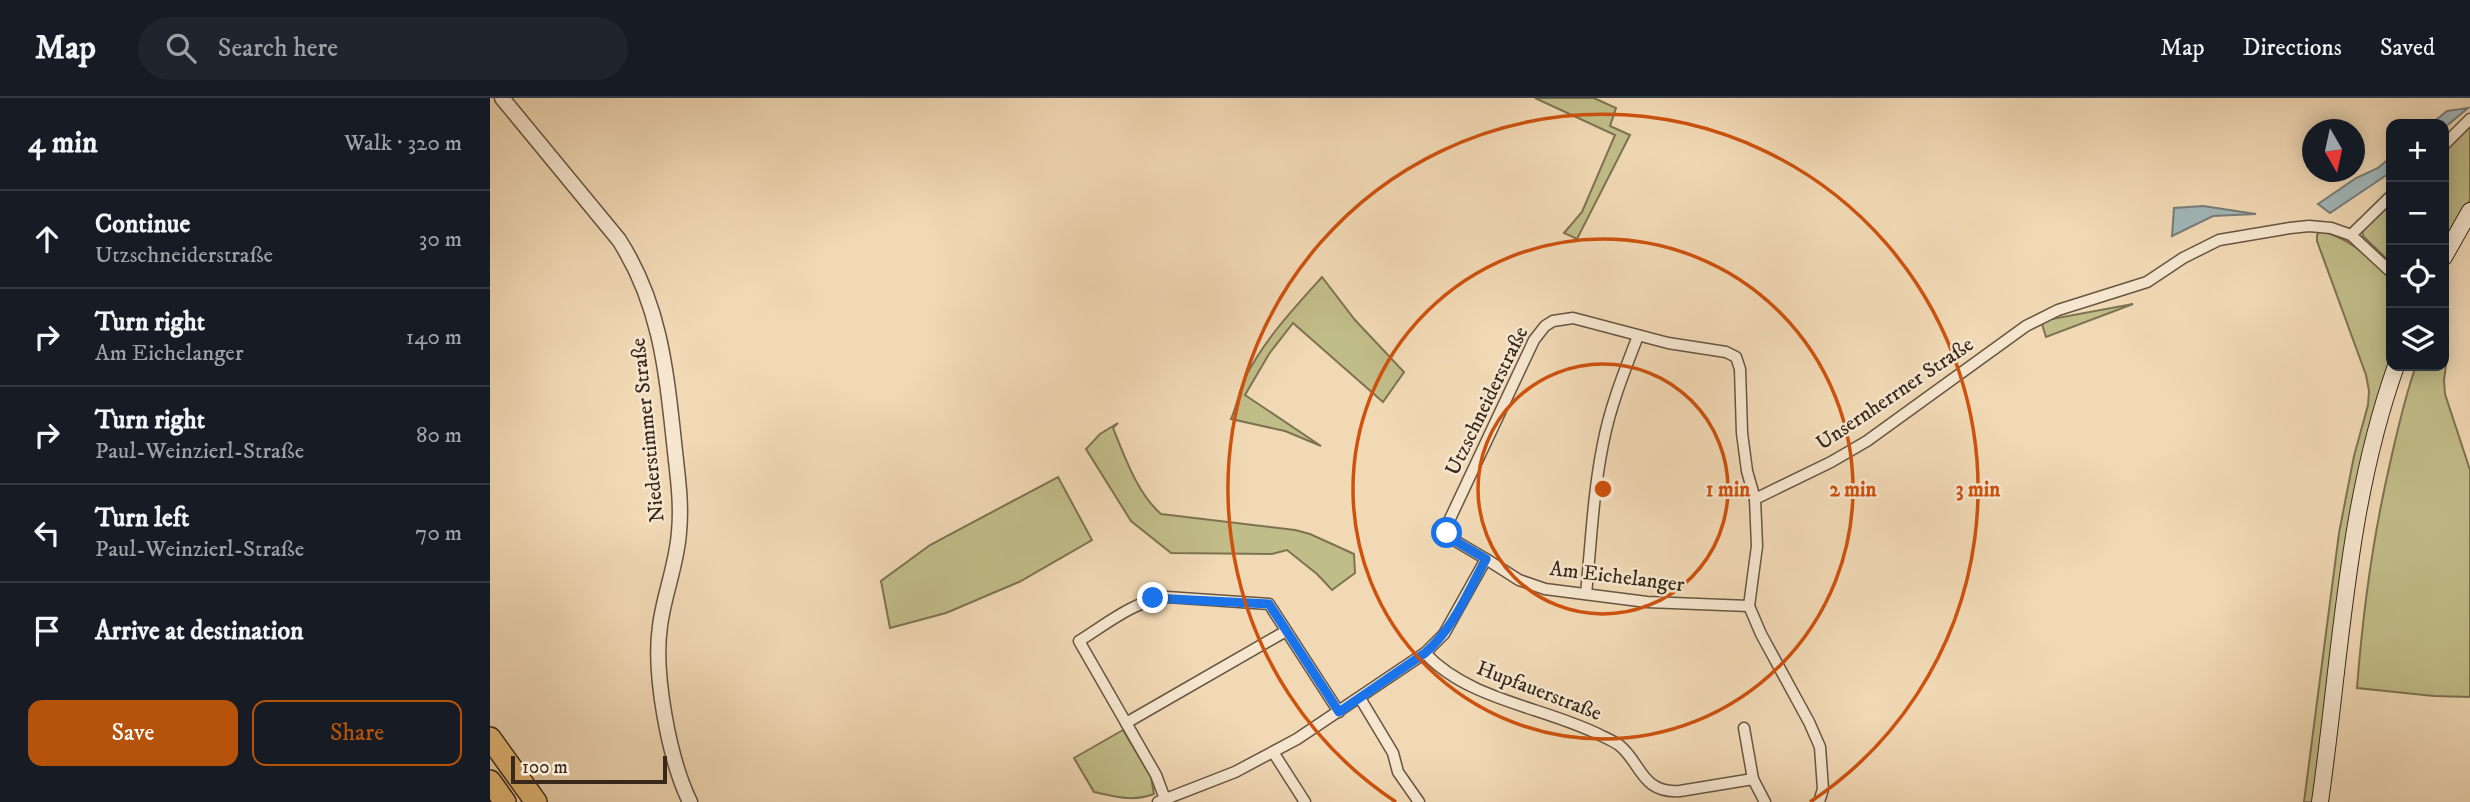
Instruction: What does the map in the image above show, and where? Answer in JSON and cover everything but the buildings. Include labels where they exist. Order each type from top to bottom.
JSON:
[{"type":"highway","points":[[490,738],[536,802]]},
{"type":"highway","points":[[490,781],[505,802]]},
{"type":"main road","points":[[2449,248],[2470,211]]},
{"type":"main road","points":[[2320,802],[2343,612],[2364,481],[2394,371]]},
{"type":"street","name":"Niederstimmer Straße","points":[[502,98],[619,240],[634,262],[645,286],[657,324],[672,418],[680,511],[677,549],[659,629],[658,666],[665,715],[680,777],[690,802]]},
{"type":"street","points":[[2449,140],[2470,119]]},
{"type":"street","points":[[2386,201],[2351,235],[2386,267]]},
{"type":"street","name":"Unsernherrner Straße","points":[[1755,499],[1867,441],[2039,319],[2081,302],[2147,282],[2183,258],[2219,240],[2309,226],[2331,228],[2351,235]]},
{"type":"street","name":"Utzschneiderstraße","points":[[1486,559],[1452,539],[1447,533],[1448,523],[1530,347],[1539,332],[1553,321],[1573,318],[1668,344],[1726,352],[1736,357],[1740,369],[1744,454],[1755,499]]},
{"type":"street","points":[[1586,594],[1599,464],[1616,393],[1638,336]]},
{"type":"street","points":[[1755,499],[1757,546],[1749,606],[1820,747],[1822,801]]},
{"type":"street","points":[[1339,712],[1269,604],[1153,598],[1079,641],[1156,775],[1161,801],[1209,784],[1273,752],[1339,712],[1425,653],[1444,634],[1486,559]]},
{"type":"street","name":"Am Eichelanger","points":[[1486,559],[1532,586],[1647,602],[1749,606]]},
{"type":"street","points":[[1126,723],[1286,631]]},
{"type":"street","name":"Hupfauerstraße","points":[[1425,653],[1441,669],[1459,681],[1599,734],[1620,746],[1636,769],[1659,788],[1670,792],[1753,779]]},
{"type":"street","points":[[1360,698],[1393,753],[1398,772],[1419,802]]},
{"type":"street","points":[[1744,728],[1753,779],[1765,802]]},
{"type":"street","points":[[1273,752],[1305,802]]},
{"type":"shaded area","points":[[1535,98],[1594,98],[1616,108],[1610,126],[1630,135],[1577,239],[1564,233],[1582,212],[1615,135]]},
{"type":"shaded area","points":[[2470,126],[2470,200],[2449,236],[2449,182],[2449,146]]},
{"type":"shaded area","points":[[2386,207],[2386,258],[2363,236],[2362,229]]},
{"type":"shaded area","points":[[2320,231],[2341,238],[2367,256],[2386,274],[2387,371],[2365,448],[2315,802],[2304,802],[2339,533],[2369,391],[2366,375],[2317,235]]},
{"type":"shaded area","points":[[1322,277],[1355,320],[1404,372],[1383,402],[1293,323],[1269,354],[1245,395],[1321,446],[1285,431],[1231,419],[1245,378],[1261,351]]},
{"type":"shaded area","points":[[2133,304],[2046,337],[2041,321]]},
{"type":"shaded area","points":[[2414,371],[2445,371],[2445,394],[2470,470],[2470,697],[2357,688],[2374,544]]},
{"type":"shaded area","points":[[1118,423],[1113,428],[1132,474],[1145,496],[1161,514],[1310,534],[1354,554],[1355,573],[1332,590],[1287,550],[1272,554],[1171,553],[1131,521],[1086,449],[1100,434]]},
{"type":"shaded area","points":[[1058,477],[1092,540],[1019,582],[946,613],[890,628],[881,581],[930,545]]},
{"type":"shaded area","points":[[1123,730],[1151,777],[1154,794],[1132,798],[1094,792],[1074,758]]},
{"type":"water","points":[[2468,108],[2449,124],[2449,119],[2437,119],[2447,111]]},
{"type":"water","points":[[2386,161],[2386,175],[2330,213],[2318,204],[2350,182],[2365,182],[2365,174]]},
{"type":"water","points":[[2203,206],[2256,214],[2213,216],[2172,236],[2174,208]]},
{"type":"route","points":[[1153,598],[1269,604],[1339,712],[1425,653],[1444,634],[1452,621],[1486,559],[1452,539],[1447,533]]}]
